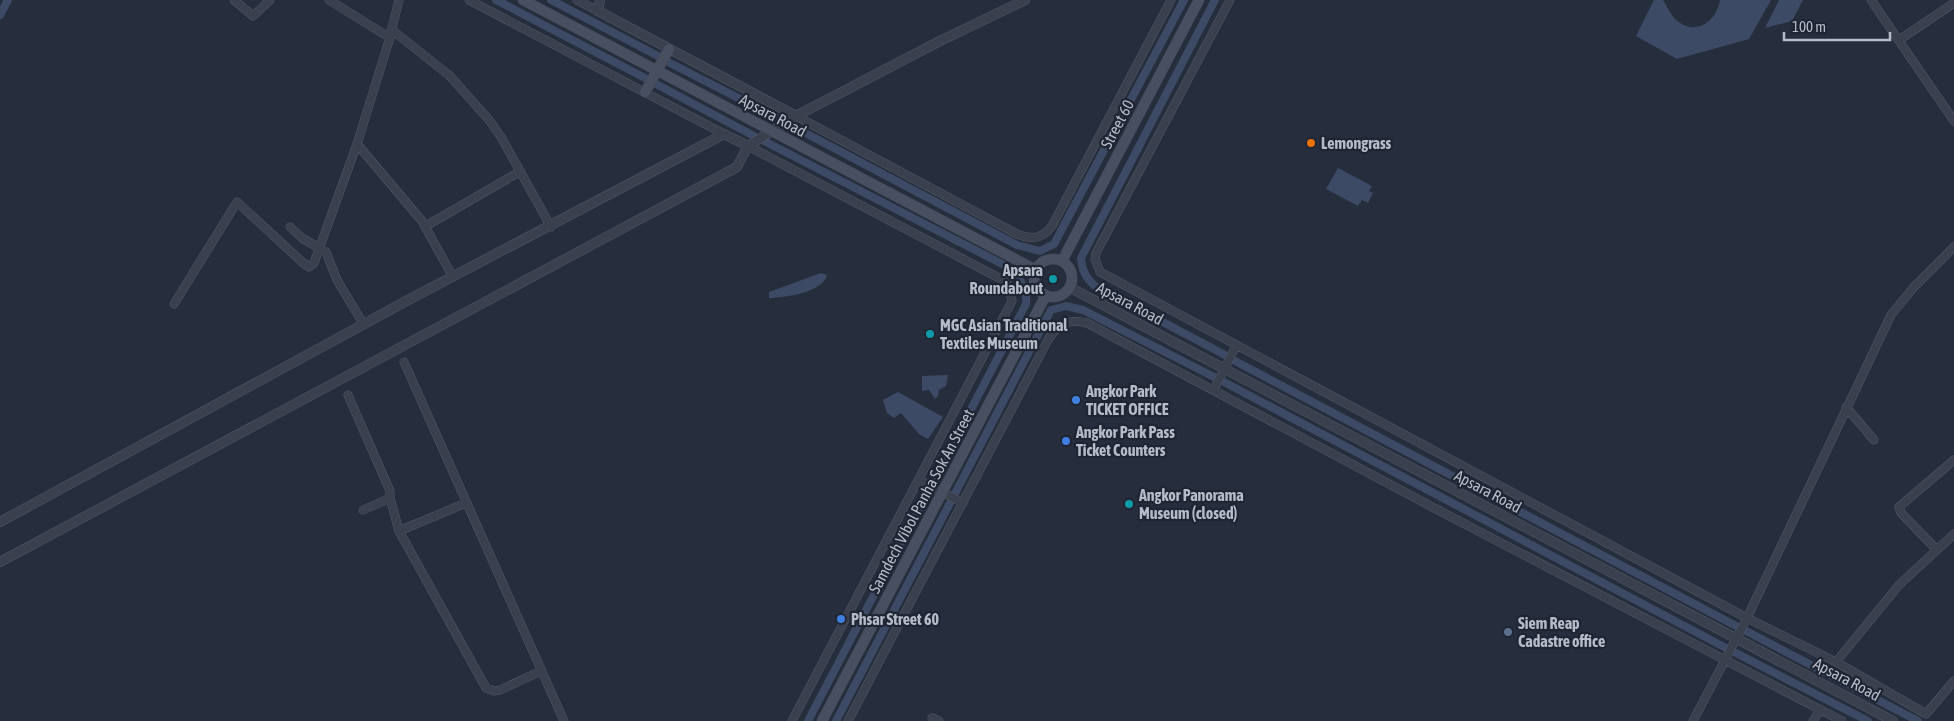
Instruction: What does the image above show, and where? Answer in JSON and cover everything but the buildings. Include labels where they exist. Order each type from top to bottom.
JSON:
[{"type":"main road","name":"Apsara Road","points":[[523,0],[1036,270]]},
{"type":"main road","name":"Street 60","points":[[1062,261],[1199,0]]},
{"type":"main road","points":[[645,92],[669,49]]},
{"type":"main road","points":[[1048,260],[1062,261],[1071,272],[1069,287],[1058,296],[1046,295],[1037,287],[1034,278],[1036,270],[1048,260]]},
{"type":"main road","name":"Samdech Vibol Panha Sok An Street","points":[[822,721],[1046,295]]},
{"type":"street","points":[[234,0],[254,16],[270,0]]},
{"type":"street","points":[[329,0],[390,38]]},
{"type":"street","points":[[174,304],[237,202],[306,265],[309,267],[314,263],[357,144],[390,38],[399,0]]},
{"type":"street","points":[[469,0],[1000,278],[1008,284],[1012,301],[1010,309],[921,481],[792,721]]},
{"type":"street","points":[[577,0],[1017,234],[1038,238],[1046,234],[1052,226],[1171,0]]},
{"type":"street","points":[[598,11],[600,0]]},
{"type":"street","points":[[0,562],[737,167],[748,146],[796,116],[938,42],[1024,0]]},
{"type":"street","points":[[1230,0],[1096,253],[1100,272],[1108,278],[1748,618],[1836,662],[1926,714],[1954,681]]},
{"type":"street","points":[[1871,0],[1954,121]]},
{"type":"street","points":[[1900,40],[1954,3]]},
{"type":"street","points":[[392,30],[450,76],[501,137],[551,227]]},
{"type":"street","points":[[0,522],[453,277],[551,227],[724,134]]},
{"type":"street","points":[[357,144],[407,201],[426,226],[453,277]]},
{"type":"street","points":[[426,226],[519,172]]},
{"type":"street","points":[[290,227],[302,238],[320,248],[329,257],[337,280],[364,325]]},
{"type":"street","points":[[1692,721],[1748,618],[1891,315],[1913,288],[1954,247]]},
{"type":"street","name":"Apsara Road","points":[[1069,287],[1893,721]]},
{"type":"street","points":[[848,721],[961,502],[1049,338],[1064,322],[1076,320],[1087,323],[1214,389],[1438,510],[1842,721]]},
{"type":"street","points":[[1214,389],[1236,346]]},
{"type":"street","points":[[404,362],[564,721]]},
{"type":"street","points":[[348,395],[388,483],[399,530],[486,688],[494,691],[500,690],[541,671]]},
{"type":"street","points":[[1846,407],[1874,440]]},
{"type":"street","points":[[1937,550],[1900,513],[1898,507],[1954,460]]},
{"type":"street","points":[[921,481],[961,502]]},
{"type":"street","points":[[363,510],[390,498]]},
{"type":"street","points":[[399,530],[466,503]]},
{"type":"street","points":[[1836,662],[1878,609],[1954,534]]},
{"type":"street","points":[[1813,721],[1820,710]]},
{"type":"water","points":[[1654,0],[1663,0],[1677,21],[1694,27],[1700,26],[1711,19],[1720,0],[1771,0],[1749,39],[1677,59],[1636,36]]},
{"type":"water","points":[[1779,0],[1803,0],[1792,21],[1765,28]]},
{"type":"water","points":[[1338,168],[1372,186],[1369,191],[1373,193],[1368,203],[1362,200],[1358,206],[1326,189]]},
{"type":"water","points":[[821,273],[827,275],[824,281],[811,290],[784,297],[769,298],[769,292]]},
{"type":"water","points":[[948,375],[946,386],[939,390],[938,396],[935,399],[929,390],[922,391],[922,376]]},
{"type":"water","points":[[898,392],[943,417],[928,439],[919,434],[901,413],[894,418],[887,413],[883,400]]},
{"type":"waterway","points":[[0,15],[8,0]]},
{"type":"waterway","points":[[496,0],[645,78]]},
{"type":"waterway","points":[[551,0],[658,56]]},
{"type":"waterway","points":[[796,128],[1017,245],[1040,251],[1054,244],[1184,0]]},
{"type":"waterway","points":[[1215,0],[1081,258],[1085,274],[1095,286],[1225,355]]},
{"type":"waterway","points":[[668,62],[779,119]]},
{"type":"waterway","points":[[656,84],[754,136]]},
{"type":"waterway","points":[[766,142],[1008,267],[1022,283],[1026,293],[1026,304],[808,721]]},
{"type":"waterway","points":[[836,721],[1051,310],[1066,306],[1083,310],[1214,377]]},
{"type":"waterway","points":[[1235,361],[1738,627]]},
{"type":"waterway","points":[[1224,382],[1726,648]]},
{"type":"waterway","points":[[1746,631],[1918,721]]},
{"type":"waterway","points":[[1736,653],[1868,721]]},
{"type":"place","name":"Lemongrass","points":[[1311,143]]},
{"type":"place","name":"Apsara Roundabout","points":[[1053,279]]},
{"type":"place","name":"MGC Asian Traditional Textiles Museum","points":[[930,334]]},
{"type":"place","name":"Angkor Park TICKET OFFICE","points":[[1076,400]]},
{"type":"place","name":"Angkor Park Pass Ticket Counters","points":[[1066,441]]},
{"type":"place","name":"Angkor Panorama Museum (closed)","points":[[1129,504]]},
{"type":"place","name":"Phsar Street 60","points":[[841,619]]},
{"type":"place","name":"Siem Reap Cadastre office","points":[[1508,632]]}]
